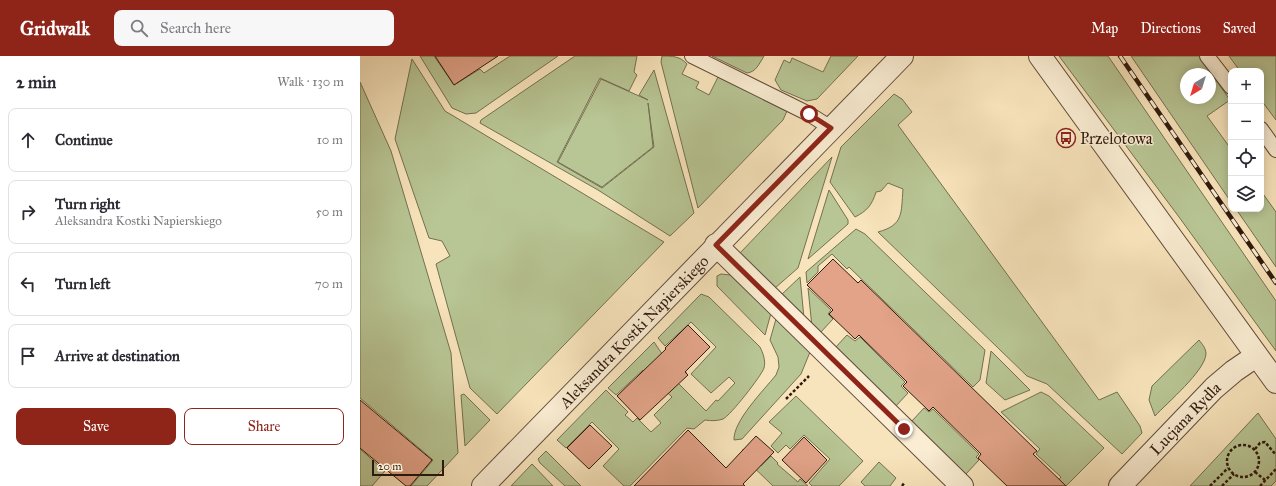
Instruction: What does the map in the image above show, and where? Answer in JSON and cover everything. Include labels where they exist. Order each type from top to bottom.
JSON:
[{"type":"street","name":"Aleksandra Kostki Napierskiego","points":[[483,486],[716,245],[902,56]]},
{"type":"street","points":[[1040,56],[1276,382]]},
{"type":"street","points":[[716,245],[962,486]]},
{"type":"street","name":"Lucjana Rydla","points":[[1120,486],[1214,388],[1234,371],[1256,356]]},
{"type":"lane","points":[[692,56],[809,114],[831,128]]},
{"type":"lane","points":[[1207,56],[1228,84]]},
{"type":"lane","points":[[1264,133],[1276,150]]},
{"type":"path","points":[[786,399],[809,376]]},
{"type":"path","points":[[1255,449],[1260,443],[1265,442],[1276,455]]},
{"type":"path","points":[[1243,444],[1250,445],[1255,449],[1260,460],[1256,472],[1245,477],[1234,474],[1228,468],[1227,455],[1231,449],[1243,444]]},
{"type":"path","points":[[1210,486],[1228,468]]},
{"type":"path","points":[[1260,486],[1276,469]]},
{"type":"path","points":[[1256,472],[1265,480]]},
{"type":"path","points":[[1222,486],[1234,474]]},
{"type":"path","points":[[902,486],[905,482]]},
{"type":"green space","points":[[420,56],[434,56],[454,85],[480,69],[484,73],[510,56],[558,56],[476,113],[466,114],[452,108]]},
{"type":"green space","points":[[575,56],[637,56],[634,72],[637,75],[629,91],[600,78],[557,162],[602,188],[654,147],[648,103],[653,147],[602,187],[558,162],[601,79],[648,100],[639,95],[654,70],[694,213],[670,236],[598,190],[480,123],[481,120]]},
{"type":"green space","points":[[662,56],[682,59],[687,64],[682,74],[699,82],[696,88],[709,95],[718,77],[787,111],[783,120],[698,208],[661,62]]},
{"type":"green space","points":[[712,56],[764,56],[759,65],[753,71],[747,73]]},
{"type":"green space","points":[[831,56],[858,56],[817,99],[807,101],[781,90],[775,80],[784,60],[790,63],[792,58],[823,72]]},
{"type":"green space","points":[[1059,56],[1108,56],[1276,301],[1276,351],[1179,217]]},
{"type":"green space","points":[[1131,56],[1199,56],[1207,68],[1180,68],[1180,104],[1216,104],[1216,80],[1228,97],[1228,101],[1207,116],[1228,145],[1228,198]]},
{"type":"green space","points":[[1229,56],[1276,56],[1276,120],[1264,104],[1264,68],[1238,68]]},
{"type":"green space","points":[[412,59],[445,111],[664,242],[497,414],[470,388],[436,264],[450,256],[442,241],[429,238],[395,139]]},
{"type":"green space","points":[[360,82],[391,151],[451,353],[458,453],[427,486],[411,486],[433,460],[360,398]]},
{"type":"green space","points":[[894,94],[902,99],[912,112],[898,125],[1099,400],[1117,392],[1140,426],[1142,433],[1122,454],[1047,384],[1027,376],[878,232],[893,226],[900,217],[903,189],[888,183],[881,191],[876,192],[873,201],[866,210],[855,217],[830,182],[841,147]]},
{"type":"green space","points":[[832,157],[798,268],[775,288],[740,253]]},
{"type":"green space","points":[[829,190],[848,220],[848,224],[808,259]]},
{"type":"green space","points":[[1264,195],[1276,212],[1276,267],[1238,212],[1264,212]]},
{"type":"green space","points":[[856,229],[865,234],[985,350],[980,380],[973,387],[849,267],[847,269],[832,254],[818,266],[818,272],[807,283],[806,272]]},
{"type":"green space","points":[[721,274],[730,275],[771,313],[765,335],[717,286],[717,276]]},
{"type":"green space","points":[[800,277],[804,318],[781,295]]},
{"type":"green space","points":[[808,288],[831,310],[828,314],[833,319],[820,333],[812,327]]},
{"type":"green space","points":[[701,294],[709,297],[760,347],[763,354],[765,365],[764,368],[745,395],[727,416],[718,420],[705,420],[694,429],[687,428],[630,486],[624,486],[603,466],[619,449],[592,422],[566,448],[557,440],[606,390],[628,412],[625,415],[633,422],[637,418],[651,432],[661,423],[654,415],[672,397],[643,370],[616,395],[608,388],[654,342],[664,357],[676,369],[687,373],[678,383],[706,411],[716,400],[718,401],[735,383],[729,377],[711,393],[691,374],[716,347],[691,322],[665,346],[658,338]]},
{"type":"green space","points":[[776,319],[810,352],[801,374],[742,439],[734,440],[738,424],[757,397],[776,375],[779,367],[778,357],[770,340]]},
{"type":"green space","points":[[847,335],[855,341],[860,337],[905,382],[901,386],[908,393],[895,407],[835,348]]},
{"type":"green space","points":[[1199,340],[1204,346],[1206,352],[1204,361],[1193,378],[1155,416],[1149,400],[1152,386]]},
{"type":"green space","points":[[991,351],[1030,390],[1005,400],[986,383]]},
{"type":"green space","points":[[1041,392],[1049,396],[1104,448],[1066,486],[1053,486],[1061,477],[1036,454],[1040,449],[1001,412]]},
{"type":"green space","points":[[464,394],[490,420],[465,446],[461,395]]},
{"type":"green space","points":[[796,396],[863,461],[839,486],[812,486],[809,483],[830,459],[804,435],[790,449],[786,445],[778,453],[771,446],[782,433],[769,422]]},
{"type":"green space","points":[[924,408],[929,412],[933,409],[979,454],[976,457],[979,460],[965,475],[911,422]]},
{"type":"green space","points":[[1258,413],[1276,439],[1276,481],[1271,486],[1190,486]]},
{"type":"green space","points":[[360,449],[385,471],[372,486],[360,486]]},
{"type":"green space","points":[[743,449],[761,466],[771,456],[778,463],[777,464],[798,482],[800,479],[808,486],[773,486],[742,456]]},
{"type":"green space","points":[[546,451],[581,486],[565,486],[540,463],[538,459]]},
{"type":"green space","points":[[879,462],[896,478],[890,486],[865,486],[861,482]]},
{"type":"green space","points":[[532,464],[553,486],[511,486]]},
{"type":"building","points":[[435,56],[498,56],[454,85]]},
{"type":"building","points":[[833,259],[858,283],[861,280],[1037,451],[1033,454],[1066,486],[1007,486],[978,458],[981,454],[933,407],[929,411],[903,386],[907,382],[859,335],[855,339],[829,314],[833,310],[807,285]]},
{"type":"building","points":[[688,325],[710,347],[685,372],[688,375],[640,420],[617,396],[666,349],[665,348]]},
{"type":"building","points":[[360,400],[432,460],[410,486],[406,486],[360,448]]},
{"type":"building","points":[[590,425],[612,446],[589,469],[567,448]]},
{"type":"building","points":[[688,430],[726,468],[756,436],[774,452],[743,484],[745,486],[634,486]]},
{"type":"building","points":[[804,437],[827,460],[806,483],[782,460]]},
{"type":"railway","points":[[1120,56],[1276,283]]},
{"type":"place","name":"Przelotowa","points":[[1066,138]]},
{"type":"route","points":[[809,114],[831,128],[716,245],[904,429]]}]
